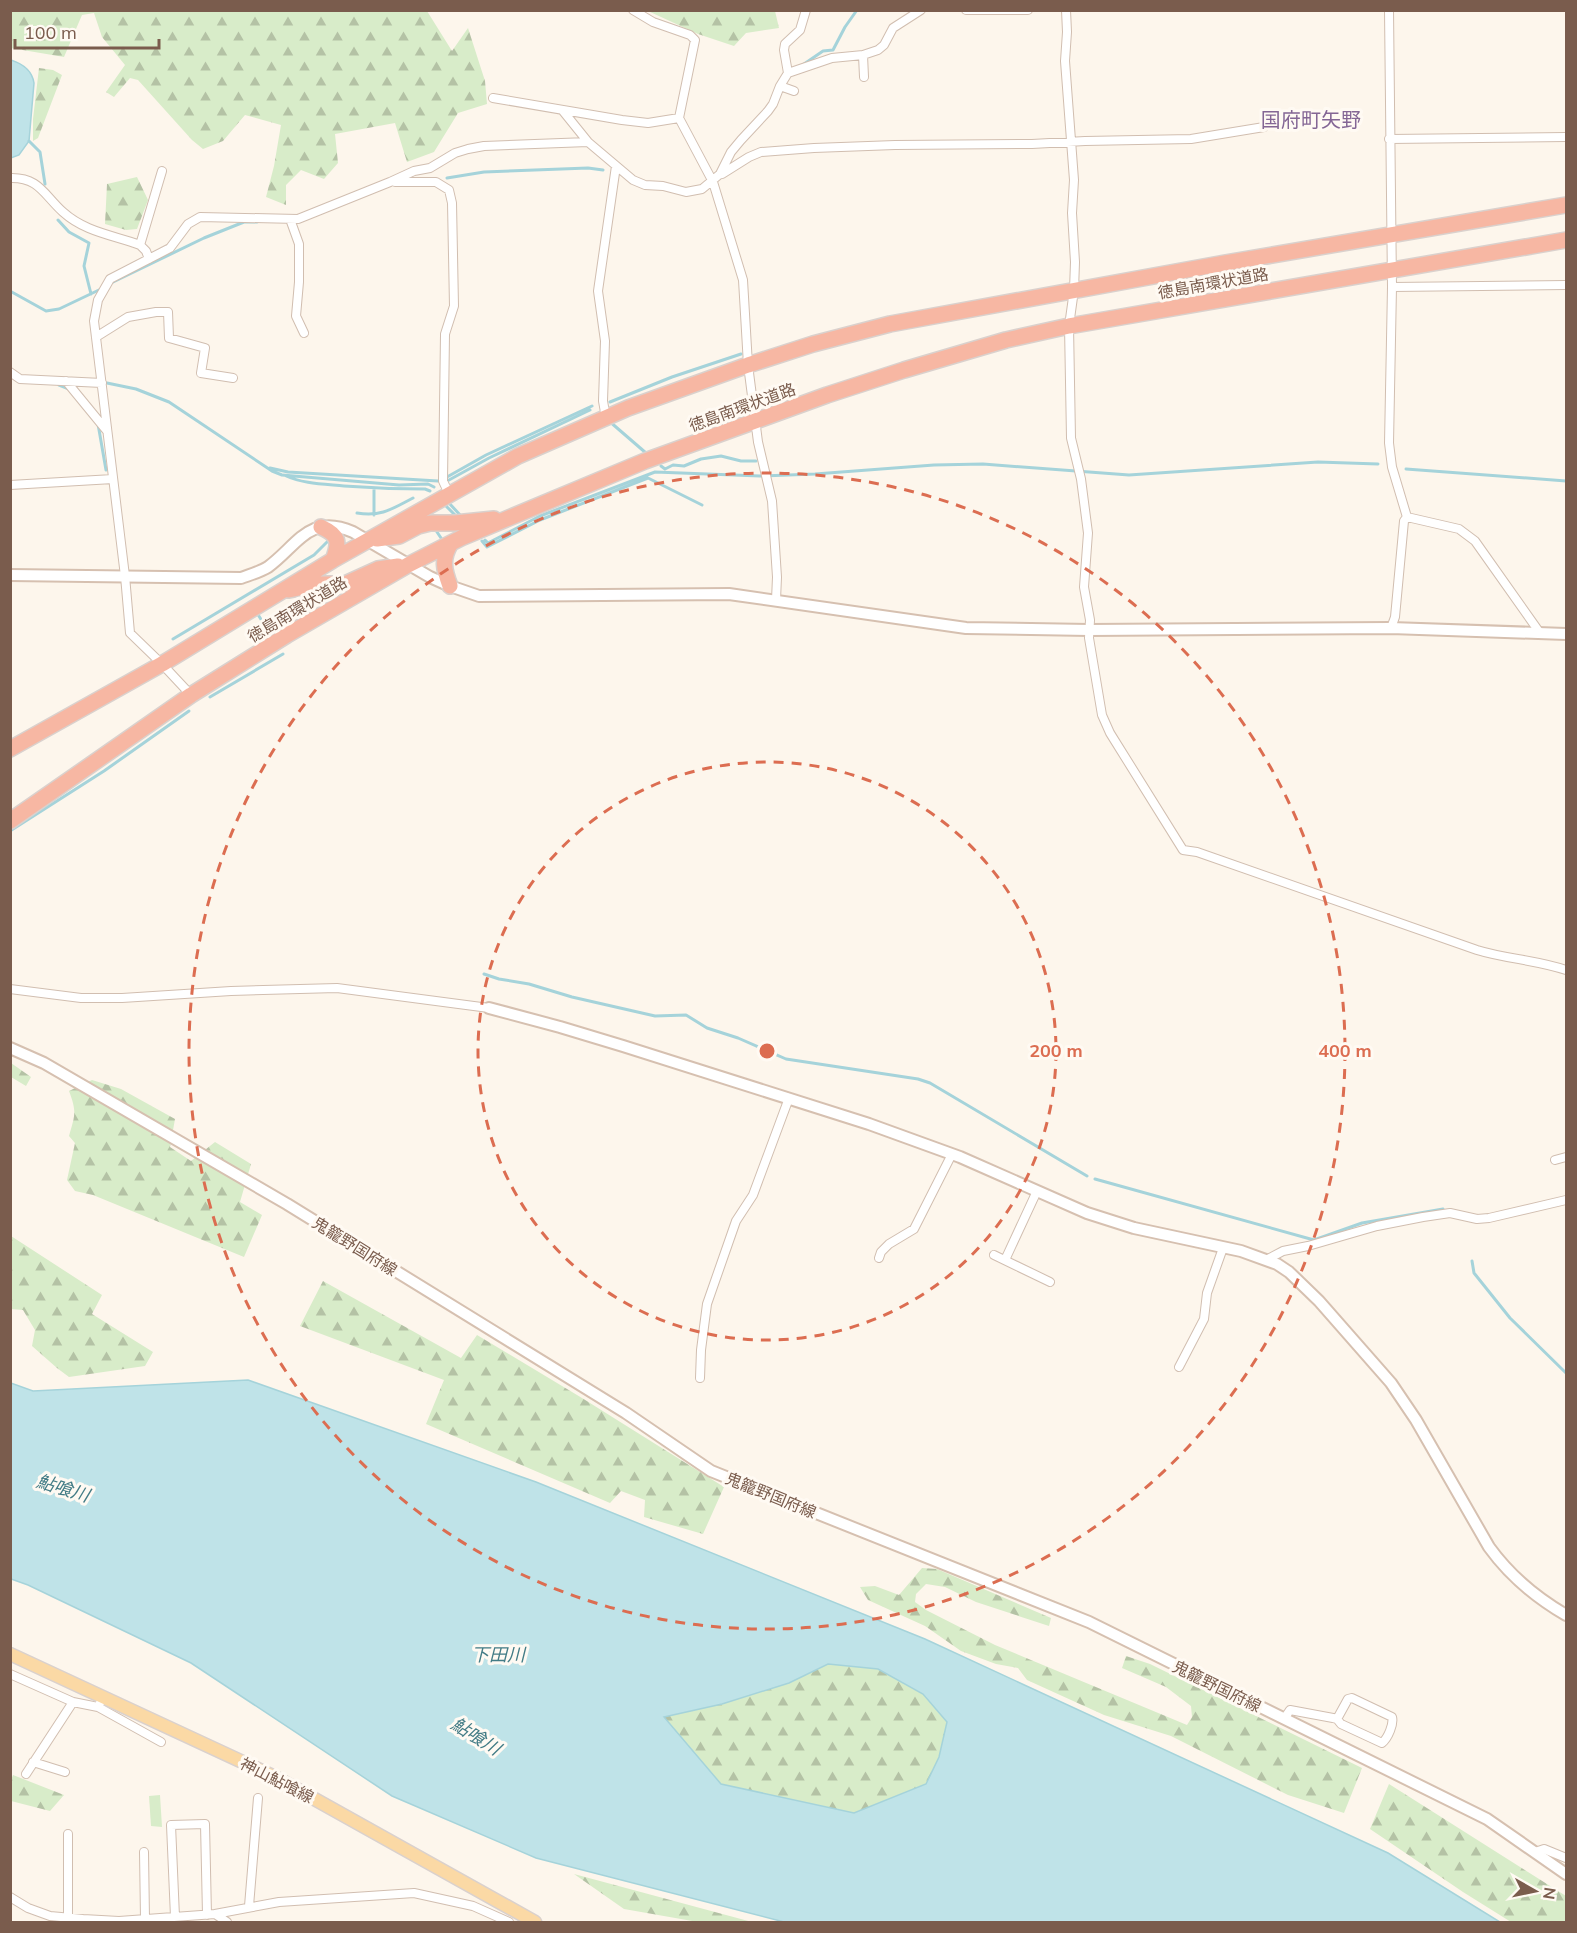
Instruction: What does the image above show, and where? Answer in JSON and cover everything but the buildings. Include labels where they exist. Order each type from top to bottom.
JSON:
[{"type":"highway","name":"徳島南環状道路","points":[[10,750],[162,664],[277,592],[518,456],[606,418],[748,365],[813,344],[890,324],[1566,205]]},
{"type":"highway","name":"徳島南環状道路","points":[[10,821],[190,695],[287,635],[408,565],[451,543],[645,461],[827,395],[1006,340],[1069,326],[1566,240]]},
{"type":"highway","points":[[369,541],[399,536],[430,523],[509,518]]},
{"type":"highway","points":[[321,527],[332,532],[336,538],[337,545],[333,560]]},
{"type":"highway","points":[[450,586],[443,565],[446,550],[451,543]]},
{"type":"highway","points":[[277,592],[319,584],[345,584],[378,569],[408,565]]},
{"type":"main road","name":"神山鮎喰線","points":[[10,1654],[100,1702],[275,1777],[535,1923]]},
{"type":"street","points":[[633,10],[653,22],[690,35],[695,40],[679,118],[713,182],[743,280],[748,365],[758,442],[772,501],[776,600]]},
{"type":"street","points":[[788,73],[785,44],[800,30],[806,10]]},
{"type":"street","points":[[563,111],[588,142],[633,180],[645,185],[694,192],[713,182],[720,174],[731,152],[773,104],[788,73],[832,58],[863,55],[878,50],[884,45],[893,28],[921,10]]},
{"type":"street","points":[[966,10],[1028,10]]},
{"type":"street","points":[[1066,10],[1065,61],[1074,180],[1072,213],[1075,262],[1069,326],[1071,438],[1079,471],[1088,533],[1084,587],[1090,620],[1089,638],[1102,715],[1110,733],[1183,849],[1476,950],[1566,970]]},
{"type":"street","points":[[1389,10],[1392,269],[1389,443],[1392,467],[1407,517],[1404,521],[1395,617],[1391,628]]},
{"type":"street","points":[[863,55],[864,77]]},
{"type":"street","points":[[780,86],[794,91]]},
{"type":"street","points":[[493,98],[648,123],[679,118]]},
{"type":"street","points":[[720,174],[761,152],[872,146],[1191,139],[1264,127]]},
{"type":"street","points":[[1389,140],[1566,137]]},
{"type":"street","points":[[190,695],[130,633],[96,337],[95,311],[104,288],[115,276],[170,248],[188,224],[200,217],[298,219],[390,183],[414,171],[430,168],[455,153],[484,146],[588,142]]},
{"type":"street","points":[[606,418],[603,401],[605,341],[598,291],[616,166]]},
{"type":"street","points":[[140,245],[162,171]]},
{"type":"street","points":[[10,178],[36,183],[63,212],[80,225],[140,245],[146,250],[149,258]]},
{"type":"street","points":[[390,183],[436,182],[449,190],[452,203],[454,306],[445,334],[443,470],[443,481],[449,494]]},
{"type":"street","points":[[290,219],[299,244],[296,316],[304,333]]},
{"type":"street","points":[[1392,287],[1566,285]]},
{"type":"street","points":[[96,337],[128,317],[168,312],[169,338],[205,348],[201,373],[234,378]]},
{"type":"street","points":[[11,373],[20,379],[102,383]]},
{"type":"street","points":[[66,381],[107,431]]},
{"type":"street","points":[[10,484],[113,479]]},
{"type":"street","points":[[1407,517],[1459,529],[1475,541],[1540,633]]},
{"type":"street","points":[[10,575],[241,578],[267,568],[293,543],[312,531],[329,525],[340,526],[408,565],[450,586],[479,596],[729,594],[966,628],[1089,630],[1391,628],[1566,634]]},
{"type":"street","points":[[10,989],[81,998],[122,998],[209,992],[337,988],[489,1008],[560,1027],[869,1124],[952,1154],[1087,1213],[1134,1228],[1241,1251],[1266,1260],[1289,1272],[1312,1294],[1391,1383],[1416,1420],[1489,1547],[1502,1564],[1534,1595],[1566,1615]]},
{"type":"street","name":"鬼籠野国府線","points":[[10,1048],[44,1063],[287,1204],[626,1413],[711,1471],[1089,1622],[1487,1820],[1566,1874]]},
{"type":"street","points":[[700,1378],[707,1304],[736,1221],[753,1195],[789,1098]]},
{"type":"street","points":[[879,1258],[881,1252],[889,1244],[914,1229],[952,1154]]},
{"type":"street","points":[[1555,1160],[1566,1157]]},
{"type":"street","points":[[1005,1260],[1037,1191]]},
{"type":"street","points":[[1266,1260],[1283,1251],[1377,1226],[1450,1213],[1477,1219],[1489,1218],[1566,1200]]},
{"type":"street","points":[[1179,1367],[1204,1319],[1207,1293],[1224,1248]]},
{"type":"street","points":[[994,1255],[1050,1282]]},
{"type":"street","points":[[10,1674],[73,1702],[100,1702],[161,1742]]},
{"type":"street","points":[[1284,1719],[1290,1710],[1337,1719],[1341,1724],[1382,1743],[1386,1740],[1394,1721],[1392,1717],[1352,1698],[1348,1700],[1337,1719]]},
{"type":"street","points":[[26,1774],[73,1702]]},
{"type":"street","points":[[33,1762],[65,1773]]},
{"type":"street","points":[[249,1906],[258,1798]]},
{"type":"street","points":[[175,1917],[171,1825],[205,1824],[211,1914]]},
{"type":"street","points":[[68,1834],[68,1918]]},
{"type":"street","points":[[1535,1852],[1544,1849],[1566,1858]]},
{"type":"street","points":[[144,1852],[145,1919]]},
{"type":"street","points":[[10,1897],[28,1908],[50,1916],[119,1921],[211,1914],[279,1902],[414,1893],[472,1906],[508,1923]]},
{"type":"street","points":[[211,1914],[227,1923]]},
{"type":"street","points":[[133,1923],[145,1919]]},
{"type":"green space","points":[[11,10],[427,11],[452,51],[468,28],[485,81],[487,104],[458,113],[434,152],[407,162],[395,123],[335,134],[338,163],[324,179],[301,170],[286,185],[286,205],[266,197],[281,125],[245,115],[223,141],[203,149],[192,140],[138,80],[130,78],[114,97],[106,92],[125,65],[102,37],[94,13],[82,15],[64,57],[11,48]]},
{"type":"green space","points":[[648,11],[775,11],[779,28],[746,33],[734,46],[698,34]]},
{"type":"green space","points":[[39,68],[53,70],[62,75],[38,138],[33,141],[33,119]]},
{"type":"green space","points":[[137,177],[148,200],[137,229],[126,230],[105,224],[107,184]]},
{"type":"green space","points":[[11,1063],[31,1077],[26,1086],[11,1077]]},
{"type":"green space","points":[[92,1080],[121,1089],[175,1119],[170,1147],[191,1161],[215,1142],[251,1164],[240,1202],[262,1215],[244,1257],[93,1195],[75,1191],[67,1180],[75,1143],[69,1136],[74,1114],[69,1091]]},
{"type":"green space","points":[[11,1236],[102,1295],[92,1314],[153,1352],[145,1366],[69,1377],[32,1346],[35,1330],[23,1310],[11,1309]]},
{"type":"green space","points":[[323,1281],[461,1358],[477,1335],[724,1487],[703,1534],[644,1517],[645,1500],[621,1491],[610,1503],[426,1424],[444,1380],[300,1326]]},
{"type":"green space","points":[[922,1568],[937,1569],[1051,1618],[1049,1626],[976,1602],[945,1587],[926,1584],[916,1594],[915,1602],[926,1610],[995,1645],[1187,1725],[1192,1717],[1191,1706],[1166,1687],[1122,1668],[1126,1656],[1150,1664],[1362,1768],[1344,1813],[1288,1795],[1171,1736],[1104,1715],[1027,1680],[1018,1668],[996,1664],[961,1651],[925,1626],[868,1600],[860,1587],[875,1586],[899,1595]]},
{"type":"green space","points":[[828,1664],[878,1669],[923,1694],[947,1722],[939,1757],[926,1784],[854,1813],[720,1784],[663,1717],[722,1704],[789,1683]]},
{"type":"green space","points":[[13,1775],[64,1795],[50,1811],[11,1801]]},
{"type":"green space","points":[[1389,1784],[1566,1896],[1566,1922],[1511,1922],[1370,1829]]},
{"type":"green space","points":[[160,1795],[162,1827],[151,1826],[149,1796]]},
{"type":"green space","points":[[574,1874],[752,1922],[698,1922],[624,1909]]},
{"type":"water","points":[[11,60],[26,68],[34,83],[29,141],[19,155],[11,158]]},
{"type":"water","name":"下田川","points":[[248,1380],[536,1482],[925,1639],[1388,1853],[1500,1922],[784,1922],[536,1858],[392,1796],[191,1663],[11,1579],[11,1383],[33,1391]],"holes":[[[828,1664],[878,1669],[923,1694],[947,1722],[939,1757],[926,1784],[854,1813],[721,1784],[664,1717],[722,1704],[789,1683]]]},
{"type":"waterway","points":[[804,64],[823,51],[833,50],[857,10]]},
{"type":"waterway","points":[[29,141],[40,152],[45,184]]},
{"type":"waterway","points":[[447,178],[484,172],[588,168],[603,170]]},
{"type":"waterway","points":[[58,220],[69,232],[89,243],[84,266],[91,294]]},
{"type":"waterway","points":[[109,284],[204,238],[244,222],[257,222]]},
{"type":"waterway","points":[[10,291],[46,311],[59,309],[101,289]]},
{"type":"waterway","points":[[610,402],[672,377],[741,354]]},
{"type":"waterway","points":[[107,383],[136,389],[169,402],[272,471],[282,475],[399,485],[428,484],[434,487]]},
{"type":"waterway","points":[[59,385],[69,389]]},
{"type":"waterway","points":[[447,477],[486,455],[592,406]]},
{"type":"waterway","points":[[449,480],[489,458],[590,410]]},
{"type":"waterway","points":[[609,421],[646,453]]},
{"type":"waterway","points":[[98,424],[106,470]]},
{"type":"waterway","points":[[661,466],[665,469],[673,465],[684,466],[701,459],[721,456],[741,461],[756,461]]},
{"type":"waterway","points":[[485,540],[488,543],[540,516],[655,472],[760,476],[983,464],[1129,475],[1318,462],[1378,464]]},
{"type":"waterway","points":[[270,468],[288,472],[438,481]]},
{"type":"waterway","points":[[1406,469],[1566,481]]},
{"type":"waterway","points":[[284,475],[321,484],[430,491]]},
{"type":"waterway","points":[[482,541],[487,547],[540,520],[648,478],[702,505]]},
{"type":"waterway","points":[[374,488],[374,515]]},
{"type":"waterway","points":[[357,513],[380,513],[413,498]]},
{"type":"waterway","points":[[449,503],[461,516]]},
{"type":"waterway","points":[[445,505],[457,517]]},
{"type":"waterway","points":[[435,529],[441,538]]},
{"type":"waterway","points":[[173,639],[314,555],[329,540]]},
{"type":"waterway","points":[[257,613],[272,637]]},
{"type":"waterway","points":[[210,697],[283,654]]},
{"type":"waterway","points":[[10,831],[104,771],[189,711]]},
{"type":"waterway","points":[[484,974],[655,1016],[686,1015],[707,1028],[738,1038],[786,1059],[918,1079],[930,1083],[1087,1176]]},
{"type":"waterway","points":[[1095,1179],[1314,1240],[1362,1223],[1443,1209]]},
{"type":"waterway","points":[[1472,1261],[1474,1273],[1510,1318],[1566,1373]]},
{"type":"district","name":"国府町矢野","points":[[1311,119]]},
{"type":"water label","name":"鮎喰川","points":[[63,1488]]},
{"type":"water label","name":"鮎喰川","points":[[476,1736]]}]
